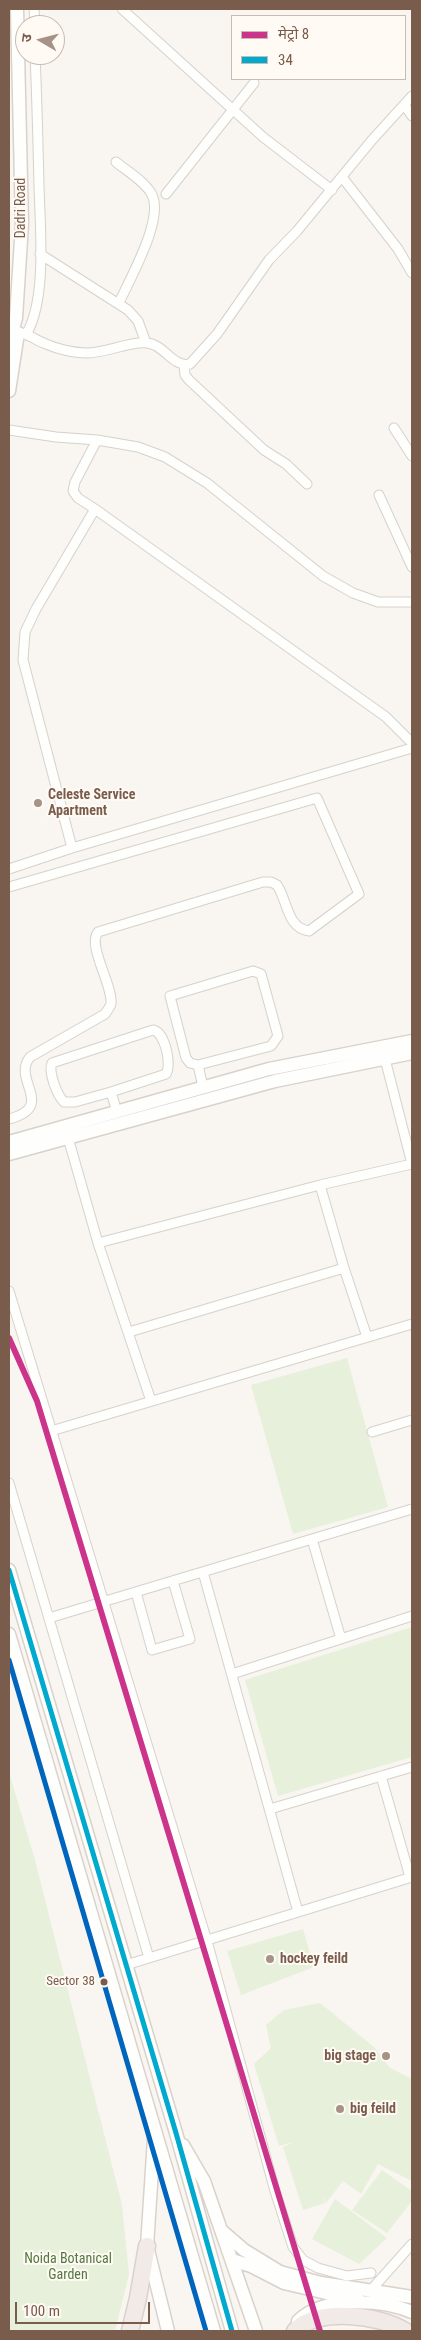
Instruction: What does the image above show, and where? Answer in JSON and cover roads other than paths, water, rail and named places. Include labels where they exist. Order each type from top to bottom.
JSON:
[{"type":"highway","points":[[130,2331],[147,2246]]},
{"type":"highway","points":[[295,2331],[301,2325],[311,2321],[350,2316],[380,2319],[394,2324],[405,2331]]},
{"type":"main road","name":"Dadri Road","points":[[16,318],[22,224],[13,53],[17,9]]},
{"type":"main road","points":[[9,391],[22,332],[16,318]]},
{"type":"main road","points":[[9,344],[16,318]]},
{"type":"main road","points":[[9,1154],[117,1112],[203,1087],[269,1069],[412,1041]]},
{"type":"main road","points":[[9,1142],[66,1132],[275,1081],[412,1053]]},
{"type":"main road","points":[[9,1570],[176,2132],[189,2185],[232,2331]]},
{"type":"main road","points":[[9,1634],[214,2331]]},
{"type":"main road","points":[[155,2129],[147,2246],[168,2331]]},
{"type":"main road","points":[[176,2132],[204,2181],[256,2331]]},
{"type":"main road","points":[[222,2231],[244,2250],[280,2272],[321,2283],[412,2297]]},
{"type":"main road","points":[[232,2260],[256,2268],[284,2283],[412,2312]]},
{"type":"main road","points":[[287,2331],[302,2317],[322,2307],[360,2301]]},
{"type":"street","points":[[122,9],[263,137],[332,190]]},
{"type":"street","points":[[36,65],[40,254],[37,304],[32,323],[22,332],[45,344],[86,353],[146,342],[158,345],[184,365],[185,375],[189,380],[264,450],[286,464],[307,484]]},
{"type":"street","points":[[166,194],[254,83]]},
{"type":"street","points":[[184,365],[190,364],[217,334],[269,260],[297,231],[372,140],[405,106],[412,96]]},
{"type":"street","points":[[405,106],[412,116]]},
{"type":"street","points":[[116,162],[150,191],[155,206],[153,222],[147,239],[119,303]]},
{"type":"street","points":[[342,177],[398,249],[412,273]]},
{"type":"street","points":[[40,254],[119,303],[138,321],[146,342]]},
{"type":"street","points":[[394,428],[412,456]]},
{"type":"street","points":[[9,430],[56,437],[97,440],[138,447],[165,457],[207,483],[323,576],[353,593],[378,602],[412,602]]},
{"type":"street","points":[[97,440],[75,482],[73,491],[78,498],[386,717],[412,743]]},
{"type":"street","points":[[379,495],[412,567]]},
{"type":"street","points":[[72,848],[23,660],[25,632],[95,509]]},
{"type":"street","points":[[9,869],[72,848],[412,748]]},
{"type":"street","points":[[9,887],[317,798],[359,894],[309,931],[300,930],[294,924],[277,885],[271,882],[264,882],[98,932],[95,941],[111,1005],[105,1014],[30,1057],[26,1062],[26,1069],[32,1100],[31,1108],[26,1113],[9,1119]]},
{"type":"street","points":[[253,971],[259,972],[278,1036],[277,1040],[272,1046],[198,1065],[190,1064],[186,1058],[170,996],[253,971]]},
{"type":"street","points":[[153,1030],[157,1031],[161,1035],[169,1064],[166,1074],[111,1092],[76,1102],[64,1102],[60,1098],[50,1067],[56,1061],[153,1030]]},
{"type":"street","points":[[98,1243],[320,1185],[412,1164],[385,1059]]},
{"type":"street","points":[[198,1065],[203,1087]]},
{"type":"street","points":[[111,1092],[117,1112]]},
{"type":"street","points":[[66,1132],[98,1243],[151,1401]]},
{"type":"street","points":[[320,1185],[344,1268],[367,1337]]},
{"type":"street","points":[[129,1332],[344,1268]]},
{"type":"street","points":[[9,1291],[207,1940],[275,2191],[293,2247],[303,2260],[318,2268],[347,2276],[371,2273]]},
{"type":"street","points":[[51,1431],[412,1324]]},
{"type":"street","points":[[372,1432],[412,1420]]},
{"type":"street","points":[[9,1483],[149,1958]]},
{"type":"street","points":[[49,1618],[312,1539],[412,1512]]},
{"type":"street","points":[[312,1539],[341,1639]]},
{"type":"street","points":[[203,1572],[298,1912]]},
{"type":"street","points":[[136,1592],[152,1650],[190,1639],[173,1581]]},
{"type":"street","points":[[232,1674],[412,1616]]},
{"type":"street","points":[[270,1809],[412,1767]]},
{"type":"street","points":[[126,1966],[411,1877],[381,1776]]},
{"type":"street","points":[[371,2290],[412,2244]]},
{"type":"metro line","name":"8","points":[[9,1338],[37,1401],[320,2331]]},
{"type":"place","name":"Celeste Service Apartment","points":[[38,803]]},
{"type":"place","name":"hockey feild","points":[[270,1959]]},
{"type":"place","name":"Sector 38","points":[[104,1982]]},
{"type":"place","name":"big stage","points":[[386,2056]]},
{"type":"place","name":"big feild","points":[[340,2109]]},
{"type":"park label","name":"Noida Botanical Garden","points":[[68,2268]]}]
